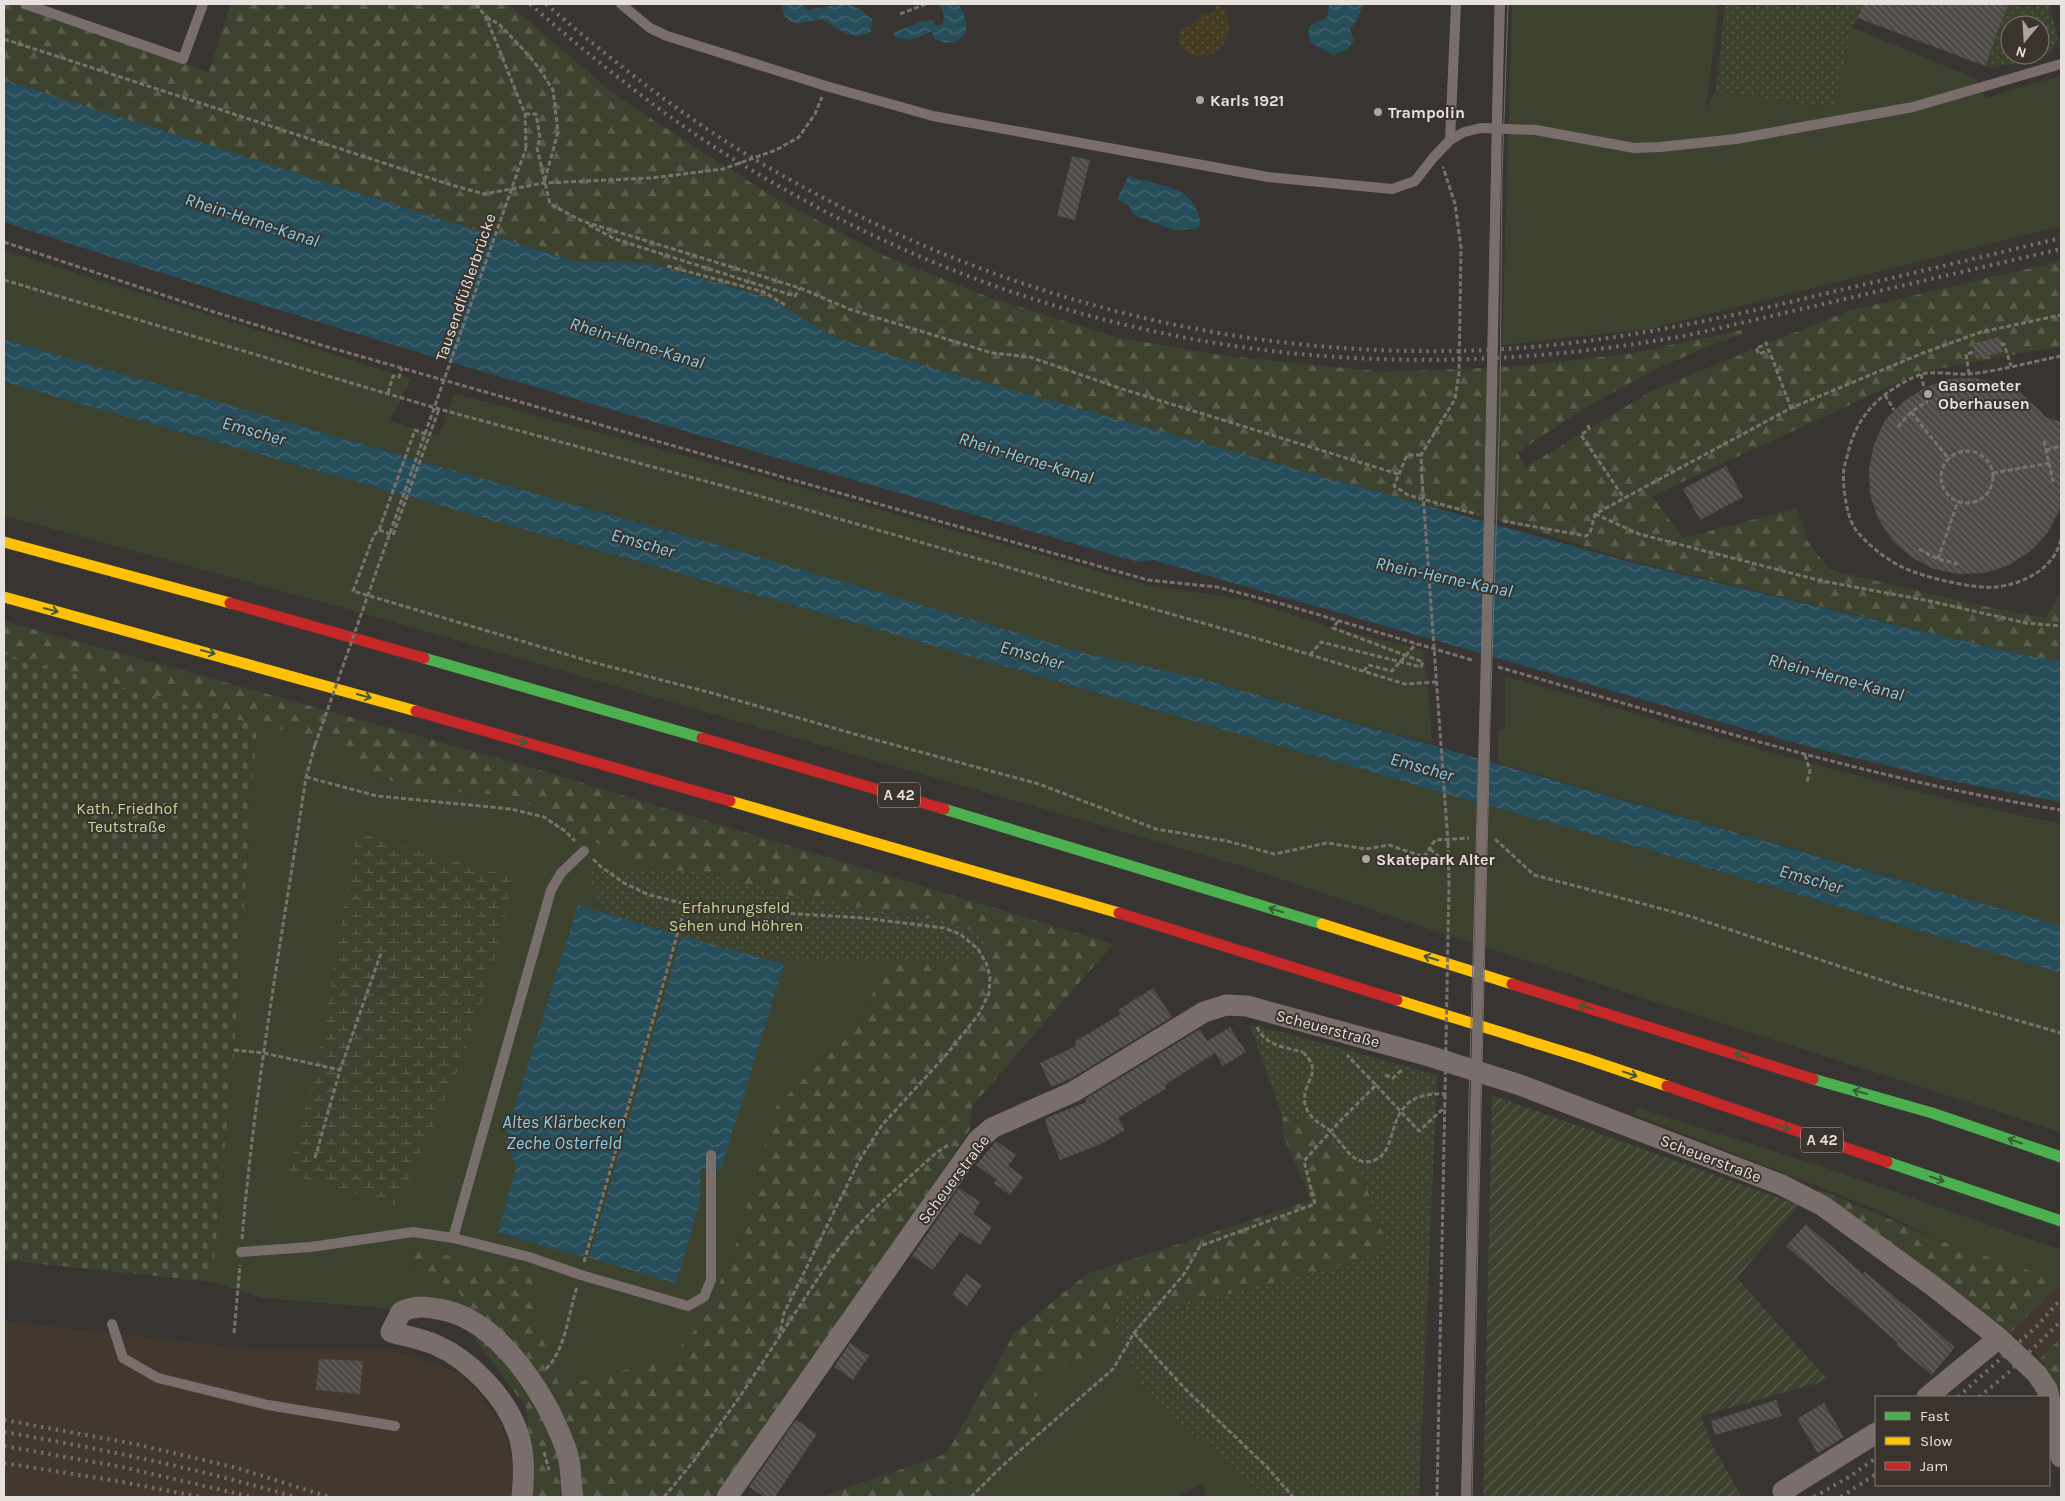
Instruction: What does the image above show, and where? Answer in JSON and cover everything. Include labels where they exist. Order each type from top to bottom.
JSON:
[{"type":"highway","name":"A 42","points":[[4,542],[304,623],[926,803],[1324,925],[1788,1071],[1932,1113],[2061,1157]]},
{"type":"highway","name":"A 42","points":[[4,597],[286,674],[899,848],[1118,913],[1584,1058],[2061,1221]]},
{"type":"street","name":"Scheuerstraße","points":[[727,1497],[977,1141],[992,1128],[1073,1092],[1210,1009],[1226,1005],[1247,1006],[1330,1028],[1520,1086],[1782,1185],[1823,1206],[2000,1338],[2037,1374],[2048,1396]]},
{"type":"street","points":[[522,1497],[523,1459],[518,1432],[503,1404],[487,1383],[465,1361],[435,1345],[391,1332],[402,1312],[412,1307],[441,1309],[463,1315],[477,1323],[506,1350],[530,1379],[553,1416],[567,1451],[571,1467],[573,1497]]},
{"type":"street","points":[[1928,1396],[2000,1338]]},
{"type":"street","name":"Scheuerstraße","points":[[2050,1403],[2061,1457]]},
{"type":"street","points":[[1783,1491],[1875,1434]]},
{"type":"lane","points":[[25,4],[182,59],[203,4]]},
{"type":"lane","points":[[621,4],[650,28],[667,36],[826,86],[933,116],[1268,177],[1392,189],[1415,181],[1450,140],[1464,132],[1481,128],[1536,130],[1634,148],[1736,139],[1913,107],[2061,64]]},
{"type":"lane","points":[[1450,140],[1456,4]]},
{"type":"lane","points":[[1466,1497],[1500,4]]},
{"type":"lane","points":[[453,1238],[551,890],[561,873],[584,851]]},
{"type":"lane","points":[[241,1252],[311,1247],[413,1232],[453,1238],[529,1257],[581,1275],[688,1306],[704,1297],[712,1280],[711,1155]]},
{"type":"lane","points":[[112,1324],[123,1358],[158,1378],[268,1405],[395,1426]]},
{"type":"path","points":[[476,4],[486,17],[525,114],[536,114],[540,138],[537,148],[550,204],[616,239],[794,296],[800,288]]},
{"type":"path","points":[[900,14],[926,4]]},
{"type":"path","points":[[486,17],[500,24],[539,68],[553,90],[558,132],[544,183]]},
{"type":"path","points":[[4,39],[448,184],[484,194],[544,183],[651,178],[723,169],[776,150],[799,137],[815,114],[826,86]]},
{"type":"path","name":"Tausendfüßlerbrücke","points":[[234,1333],[249,1155],[306,777],[315,745],[526,148],[525,114]]},
{"type":"path","points":[[1433,158],[1442,166],[1455,204],[1461,248],[1459,373],[1455,398],[1421,455],[1448,843],[1449,886],[1437,1497]]},
{"type":"path","points":[[582,221],[800,288],[849,309],[992,353],[1030,357],[1120,388],[1398,474]]},
{"type":"path","points":[[4,242],[217,313],[402,368],[1148,580],[1217,587],[1339,620],[1473,660]]},
{"type":"path","points":[[668,266],[764,292],[785,305]]},
{"type":"path","points":[[4,280],[440,409],[738,490],[1405,684],[1436,682]]},
{"type":"path","points":[[764,292],[765,287]]},
{"type":"path","points":[[1590,533],[1595,514],[1791,408],[1923,353],[1981,332],[2061,315]]},
{"type":"path","points":[[1765,342],[1766,344],[1756,348],[1759,354],[1770,350],[1791,408]]},
{"type":"path","points":[[2001,345],[2004,344],[2011,366]]},
{"type":"path","points":[[1968,374],[1966,354],[1974,352]]},
{"type":"path","points":[[2061,356],[1968,374],[1921,374],[1894,388],[1870,407],[1853,436],[1844,468],[1845,497],[1853,526],[1871,547],[1912,572],[1958,583],[1995,587],[2026,579],[2046,566],[2059,548],[2061,538]]},
{"type":"path","points":[[388,393],[393,376],[400,377],[402,368]]},
{"type":"path","points":[[1921,374],[1924,388]]},
{"type":"path","points":[[1885,395],[1894,410]]},
{"type":"path","points":[[1898,427],[1911,412],[1928,401]]},
{"type":"path","points":[[379,530],[393,535],[440,409]]},
{"type":"path","points":[[1911,412],[1948,458]]},
{"type":"path","points":[[1588,425],[1589,428],[1581,435],[1624,498]]},
{"type":"path","points":[[426,434],[415,430],[379,530],[374,536],[353,590],[505,637],[1039,784],[1156,828],[1227,841],[1274,854],[1327,843],[1366,849],[1389,845],[1424,857],[1435,840],[1476,838]]},
{"type":"path","points":[[2044,441],[2053,482]]},
{"type":"path","points":[[2046,450],[2061,446]]},
{"type":"path","points":[[1971,451],[1986,458],[1993,473],[1991,486],[1984,497],[1971,502],[1958,501],[1948,495],[1942,485],[1942,468],[1948,458],[1955,453],[1971,451]]},
{"type":"path","points":[[1394,486],[1407,455],[1421,455]]},
{"type":"path","points":[[1993,473],[2050,463]]},
{"type":"path","points":[[1938,559],[1958,501]]},
{"type":"path","points":[[1595,514],[1639,534],[1822,581],[1924,600],[2026,623],[2061,626]]},
{"type":"path","points":[[1919,549],[1938,559],[1958,564]]},
{"type":"path","points":[[1310,655],[1322,642],[1421,667],[1423,662],[1406,654],[1333,628],[1339,620]]},
{"type":"path","points":[[1364,671],[1368,666],[1392,671],[1416,644]]},
{"type":"path","points":[[1492,666],[1805,755],[1968,794],[2061,810]]},
{"type":"path","points":[[1805,755],[1810,770],[1807,782]]},
{"type":"path","points":[[306,777],[377,796],[502,808],[544,817],[565,831],[600,866],[624,883],[650,895],[686,904],[718,909],[864,918],[944,928],[960,934],[978,949],[990,977],[988,993],[979,1014],[946,1055],[882,1125],[858,1161],[784,1313],[779,1338]]},
{"type":"path","points":[[1494,838],[1534,875],[1689,916],[1902,987],[2061,1033]]},
{"type":"path","points":[[1430,849],[1448,864]]},
{"type":"path","points":[[585,1260],[686,904]]},
{"type":"path","points":[[315,1158],[340,1070],[381,953]]},
{"type":"path","points":[[1247,1006],[1261,1036],[1268,1042],[1303,1052],[1310,1059],[1313,1074],[1305,1098],[1306,1109],[1311,1116],[1329,1130],[1352,1156],[1359,1160],[1370,1162],[1381,1157],[1395,1122],[1405,1106],[1423,1095],[1432,1093],[1445,1094]]},
{"type":"path","points":[[1330,1028],[1345,1052],[1419,1131],[1445,1107]]},
{"type":"path","points":[[234,1050],[264,1053],[340,1070]]},
{"type":"path","points":[[1385,1075],[1393,1078],[1398,1074]]},
{"type":"path","points":[[971,1497],[1000,1468],[1113,1369],[1134,1333],[1184,1274],[1200,1246],[1315,1204],[1304,1161],[1376,1085]]},
{"type":"path","points":[[664,1497],[709,1439],[828,1263],[850,1234],[874,1209],[937,1152],[963,1140],[977,1141]]},
{"type":"path","points":[[530,1379],[540,1376],[554,1362],[562,1342],[576,1292]]},
{"type":"path","points":[[1134,1333],[1185,1389],[1267,1468],[1293,1497]]},
{"type":"shaded area","points":[[2061,1283],[2061,1338],[2040,1359],[2011,1332]]},
{"type":"shaded area","points":[[4,1321],[248,1349],[379,1349],[412,1355],[456,1372],[478,1393],[501,1425],[513,1461],[518,1497],[4,1497]]},
{"type":"green space","points":[[4,4],[14,4],[209,72],[231,4],[508,4],[619,98],[772,196],[885,256],[988,297],[1115,337],[1226,356],[1386,372],[1505,367],[1568,361],[1633,353],[1742,330],[1743,334],[1683,357],[1626,385],[1571,418],[1517,453],[1526,467],[1653,390],[1848,311],[2061,261],[2061,346],[1921,372],[1652,496],[1683,538],[1797,508],[1808,542],[1830,570],[1978,605],[2045,618],[2061,593],[2061,661],[2019,654],[1632,561],[1510,523],[1404,499],[930,367],[838,339],[768,298],[648,263],[573,261],[4,81]]},
{"type":"green space","points":[[1512,4],[1719,4],[1706,109],[1716,91],[1832,108],[1851,27],[1977,79],[1985,98],[2037,82],[2061,77],[2061,226],[1649,329],[1502,345]]},
{"type":"green space","points":[[1725,4],[2048,4],[2058,40],[2050,53],[2050,15],[2000,15],[2000,65],[2006,65],[1992,68],[1858,18],[1852,27],[1833,108],[1716,91]]},
{"type":"green space","points":[[4,250],[411,379],[390,421],[439,436],[454,393],[778,481],[1148,585],[1247,600],[1327,626],[1423,650],[1432,744],[1195,677],[1088,654],[753,555],[431,464],[4,339]]},
{"type":"green space","points":[[4,382],[820,613],[1464,799],[1635,846],[2061,973],[2061,1132],[1459,939],[1241,866],[347,609],[4,516]]},
{"type":"green space","points":[[4,621],[513,762],[1113,944],[972,1106],[970,1129],[939,1176],[813,1361],[714,1497],[533,1497],[533,1475],[526,1407],[475,1340],[474,1316],[456,1288],[409,1270],[411,1250],[533,1268],[536,1321],[560,1387],[670,1358],[701,1323],[733,1254],[776,1107],[863,1019],[903,915],[810,905],[675,874],[624,855],[577,834],[516,796],[446,791],[377,778],[335,740],[257,725],[4,654]]},
{"type":"green space","name":"Kath. Friedhof Teutstraße","points":[[4,654],[257,725],[234,1050],[212,1282],[4,1260]]},
{"type":"green space","points":[[1505,676],[1851,774],[1991,809],[2061,824],[2061,926],[1498,763],[1498,729],[1505,729]]},
{"type":"green space","points":[[257,725],[335,740],[377,778],[446,791],[516,796],[577,834],[903,915],[863,1019],[776,1107],[733,1254],[701,1323],[670,1358],[560,1387],[536,1321],[532,1268],[411,1250],[409,1270],[456,1288],[474,1316],[263,1298],[212,1282],[234,1050]]},
{"type":"green space","points":[[357,833],[515,878],[492,966],[472,1032],[440,1111],[396,1206],[288,1174],[317,1065]]},
{"type":"green space","name":"Erfahrungsfeld Sehen und Höhren","points":[[585,869],[696,871],[792,896],[960,923],[989,944],[971,960],[817,961],[735,951],[604,913]]},
{"type":"green space","points":[[1250,1025],[1282,1032],[1437,1075],[1419,1497],[1267,1497],[1145,1393],[1117,1331],[1122,1290],[1182,1306],[1363,1260],[1386,1243],[1365,1183],[1310,1124],[1282,1116]]},
{"type":"green space","points":[[1492,1095],[1799,1205],[1737,1278],[1828,1380],[1701,1416],[1712,1445],[1742,1497],[1483,1497]]},
{"type":"green space","points":[[1638,1108],[1824,1167],[2061,1250],[2061,1281],[1941,1241],[1873,1208],[1633,1114]]},
{"type":"green space","points":[[1282,1116],[1310,1124],[1365,1183],[1386,1243],[1363,1260],[1182,1306],[1122,1290],[1117,1331],[1097,1352],[1032,1379],[1047,1427],[970,1484],[936,1497],[820,1497],[946,1454],[1015,1332],[1087,1274],[1311,1200],[1283,1135]]},
{"type":"green space","points":[[1818,1189],[1941,1241],[2061,1281],[2061,1283],[2011,1332],[1818,1194]]},
{"type":"green space","points":[[1117,1331],[1145,1393],[1267,1497],[1206,1497],[1202,1484],[1177,1497],[936,1497],[970,1484],[1031,1379],[1096,1352]]},
{"type":"green space","points":[[2061,1338],[2061,1408],[2046,1366],[2040,1359]]},
{"type":"sand","points":[[1214,4],[1220,4],[1228,21],[1227,39],[1222,46],[1216,52],[1198,56],[1180,48],[1179,37],[1181,30],[1196,22],[1201,15],[1214,12],[1216,7]]},
{"type":"water","points":[[783,4],[801,4],[808,10],[839,4],[851,5],[860,9],[872,19],[871,32],[857,36],[851,35],[821,19],[796,24],[785,16]]},
{"type":"water","points":[[940,4],[958,4],[962,11],[966,32],[957,42],[945,43],[934,39],[932,31],[913,39],[893,36],[895,32],[920,22],[932,20],[936,25],[942,25],[944,16]]},
{"type":"water","points":[[1329,4],[1363,4],[1358,18],[1350,30],[1354,40],[1347,50],[1333,55],[1311,43],[1308,34],[1310,25],[1327,18]]},
{"type":"water","name":"Rhein-Herne-Kanal","points":[[4,80],[573,261],[648,263],[768,298],[838,339],[930,367],[1630,562],[2019,654],[2061,661],[2061,802],[1942,779],[1802,745],[1153,560],[1138,562],[428,355],[145,268],[4,222]]},
{"type":"water","points":[[1128,176],[1181,192],[1193,203],[1201,224],[1197,229],[1174,230],[1134,215],[1129,205],[1117,200]]},
{"type":"water","name":"Emscher","points":[[4,339],[431,464],[753,555],[1088,654],[1195,677],[2061,926],[2061,973],[1635,846],[1464,799],[820,613],[4,382]]},
{"type":"water","name":"Altes Klärbecken Zeche Osterfeld","points":[[578,905],[676,934],[584,1257],[498,1233],[516,1167],[505,1138]]},
{"type":"water","name":"Altes Klärbecken Zeche Osterfeld","points":[[681,936],[784,964],[721,1169],[701,1169],[700,1202],[676,1283],[589,1258]]},
{"type":"building","points":[[1863,4],[2008,4],[2004,15],[2000,15],[2000,26],[1985,66],[1858,18]]},
{"type":"building","points":[[1072,156],[1090,160],[1075,220],[1057,216]]},
{"type":"building","points":[[1999,337],[2003,352],[1976,359],[1972,344]]},
{"type":"building","name":"Gasometer Oberhausen","points":[[1974,378],[2013,386],[2045,417],[2061,422],[2061,501],[2060,509],[2048,532],[2031,551],[2009,565],[1985,573],[1959,574],[1934,569],[1911,557],[1892,540],[1878,518],[1870,494],[1869,469],[1874,444],[1885,420],[1903,402],[1924,388],[1948,379]]},
{"type":"building","points":[[1726,466],[1743,497],[1700,520],[1683,489]]},
{"type":"building","points":[[1153,988],[1172,1017],[1072,1078],[1051,1087],[1040,1063],[1076,1046],[1074,1042],[1121,1014],[1118,1010]]},
{"type":"building","points":[[1230,1027],[1246,1052],[1223,1066],[1215,1053],[1165,1085],[1167,1088],[1118,1118],[1125,1130],[1101,1144],[1060,1160],[1046,1124],[1046,1118],[1087,1102],[1085,1099],[1200,1029],[1207,1041]]},
{"type":"building","points":[[996,1141],[1016,1155],[1008,1166],[1023,1177],[1010,1195],[994,1183],[997,1180],[976,1165]]},
{"type":"building","points":[[959,1188],[980,1202],[973,1214],[992,1227],[980,1245],[960,1232],[933,1270],[912,1256]]},
{"type":"building","points":[[1806,1224],[1863,1274],[1865,1272],[1955,1347],[1932,1375],[1786,1246]]},
{"type":"building","points":[[966,1274],[982,1285],[967,1306],[952,1295]]},
{"type":"building","points":[[850,1343],[869,1356],[853,1380],[834,1367]]},
{"type":"building","points":[[319,1359],[363,1361],[360,1394],[316,1390]]},
{"type":"building","points":[[1776,1400],[1782,1416],[1715,1435],[1711,1421]]},
{"type":"building","points":[[1824,1403],[1844,1437],[1818,1453],[1797,1419]]},
{"type":"building","points":[[796,1420],[817,1434],[775,1497],[765,1497],[749,1487]]},
{"type":"tram line","points":[[1462,1497],[1469,1098],[1481,675],[1495,4]]},
{"type":"tram line","points":[[1472,1497],[1490,725],[1500,406],[1502,175],[1508,4]]},
{"type":"railway","points":[[530,4],[575,43],[694,134],[832,215],[948,268],[1066,309],[1186,338],[1308,355],[1433,360],[1560,353],[1689,335],[2061,249]]},
{"type":"railway","points":[[546,4],[591,42],[684,113],[733,146],[822,197],[913,241],[1007,278],[1104,308],[1202,330],[1302,344],[1403,351],[1505,349],[1547,346],[1629,335],[1711,320],[2061,238]]},
{"type":"railway","points":[[1959,1396],[2036,1327],[2061,1299]]},
{"type":"railway","points":[[1980,1396],[2007,1374],[2061,1321]]},
{"type":"railway","points":[[4,1420],[135,1444],[237,1468],[329,1497]]},
{"type":"railway","points":[[4,1432],[151,1460],[295,1497]]},
{"type":"railway","points":[[4,1446],[122,1467],[252,1497]]},
{"type":"railway","points":[[1814,1497],[1849,1477],[1875,1459]]},
{"type":"railway","points":[[4,1463],[117,1481],[200,1497]]},
{"type":"railway","points":[[1841,1497],[1875,1475]]},
{"type":"traffic: fast","points":[[424,658],[702,738]]},
{"type":"traffic: fast","points":[[944,809],[1322,924]]},
{"type":"traffic: fast","points":[[1813,1079],[1932,1113],[2061,1157]]},
{"type":"traffic: fast","points":[[1887,1162],[2061,1221]]},
{"type":"traffic: slow","points":[[4,542],[230,603]]},
{"type":"traffic: slow","points":[[4,597],[416,711]]},
{"type":"traffic: slow","points":[[730,801],[1119,913]]},
{"type":"traffic: slow","points":[[1322,924],[1512,984]]},
{"type":"traffic: slow","points":[[1397,1000],[1667,1086]]},
{"type":"traffic: jam","points":[[230,603],[424,658]]},
{"type":"traffic: jam","points":[[416,711],[730,801]]},
{"type":"traffic: jam","points":[[702,738],[944,809]]},
{"type":"traffic: jam","points":[[1119,913],[1397,1000]]},
{"type":"traffic: jam","points":[[1512,984],[1813,1079]]},
{"type":"traffic: jam","points":[[1667,1086],[1887,1162]]},
{"type":"place","name":"Karls 1921","points":[[1200,100]]},
{"type":"place","name":"Trampolin","points":[[1378,112]]},
{"type":"place","name":"Gasometer Oberhausen","points":[[1928,394]]},
{"type":"place","name":"Skatepark Alter","points":[[1366,859]]}]
